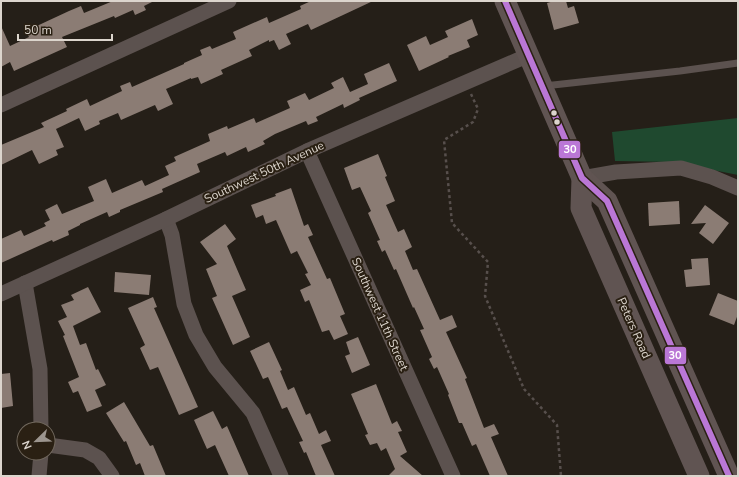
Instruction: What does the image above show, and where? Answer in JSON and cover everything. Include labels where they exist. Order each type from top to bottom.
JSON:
[{"type":"main road","name":"Peters Road","points":[[504,1],[582,178],[582,208],[699,476]]},
{"type":"main road","name":"Peters Road","points":[[582,178],[607,201],[729,476]]},
{"type":"street","points":[[1,106],[229,1]]},
{"type":"street","name":"Southwest 50th Avenue","points":[[1,294],[166,219],[307,151],[529,55]]},
{"type":"street","name":"Southwest 11th Street","points":[[307,151],[453,476]]},
{"type":"street","points":[[582,178],[616,172],[681,168],[712,177],[738,188]]},
{"type":"street","points":[[166,219],[172,235],[184,304],[196,335],[216,367],[253,413],[281,476]]},
{"type":"street","points":[[25,283],[40,368],[41,421]]},
{"type":"street","points":[[56,446],[85,450],[99,458],[112,476]]},
{"type":"street","points":[[39,476],[40,461]]},
{"type":"lane","points":[[542,86],[738,63]]},
{"type":"path","points":[[466,82],[478,109],[473,122],[444,140],[452,223],[488,262],[485,296],[524,389],[557,425],[562,476]]},
{"type":"green space","points":[[738,118],[738,175],[673,162],[615,161],[612,132]]},
{"type":"building","points":[[113,1],[154,1],[144,6],[146,10],[135,15],[133,10],[62,37],[67,47],[14,71],[10,62],[1,67],[1,26],[10,46],[29,37],[26,31],[69,11],[81,6],[84,13]]},
{"type":"building","points":[[311,1],[373,1],[311,30],[308,24],[286,34],[291,44],[279,50],[274,40],[269,42],[269,40],[249,50],[252,56],[221,70],[223,74],[201,84],[198,77],[191,78],[166,89],[173,104],[158,111],[155,105],[121,120],[118,113],[99,121],[100,124],[85,131],[79,118],[56,129],[64,147],[56,150],[58,155],[39,164],[32,150],[1,165],[1,145],[44,127],[41,123],[67,111],[66,109],[87,99],[90,106],[122,91],[120,86],[130,82],[132,87],[202,55],[200,50],[210,46],[212,49],[236,39],[233,32],[267,17],[269,23],[301,9],[300,6]]},
{"type":"building","points":[[554,1],[566,1],[568,8],[574,6],[579,23],[554,30],[547,3]]},
{"type":"building","points":[[472,19],[478,35],[467,40],[470,47],[448,56],[449,57],[419,71],[407,45],[426,36],[430,45],[448,37],[445,31]]},
{"type":"building","points":[[389,63],[397,81],[359,98],[360,100],[344,108],[343,104],[316,117],[318,121],[308,125],[306,121],[275,134],[263,141],[265,144],[248,152],[246,147],[227,156],[225,152],[197,164],[200,172],[162,189],[163,192],[120,210],[120,212],[109,217],[107,212],[68,231],[69,235],[53,242],[52,240],[1,263],[1,239],[21,230],[24,236],[46,226],[44,223],[50,220],[45,210],[57,204],[62,214],[94,201],[88,187],[106,179],[112,193],[142,180],[145,186],[169,175],[165,166],[176,161],[174,157],[210,141],[208,134],[227,126],[228,129],[254,118],[256,123],[290,108],[287,101],[305,93],[309,100],[334,88],[331,83],[343,77],[350,92],[368,84],[364,74]]},
{"type":"building","points":[[378,154],[387,176],[385,177],[395,201],[386,205],[398,232],[404,229],[412,247],[405,251],[413,270],[417,269],[440,320],[452,315],[457,327],[446,332],[467,378],[465,379],[484,428],[494,424],[499,434],[491,437],[508,476],[490,476],[476,444],[472,446],[462,423],[459,423],[448,395],[449,394],[437,367],[434,369],[429,359],[432,357],[420,330],[424,329],[396,269],[394,270],[385,250],[382,252],[377,241],[380,240],[368,213],[371,211],[360,187],[352,190],[344,168]]},
{"type":"building","points":[[291,188],[304,226],[308,224],[313,235],[308,237],[327,279],[330,278],[345,314],[340,316],[348,334],[334,340],[329,330],[322,332],[309,300],[305,302],[300,290],[311,285],[305,274],[308,273],[297,251],[291,254],[276,220],[266,224],[263,215],[256,218],[251,205],[276,196],[275,194]]},
{"type":"building","points":[[679,201],[680,224],[649,226],[648,203]]},
{"type":"building","points":[[705,205],[729,223],[713,244],[699,233],[706,223],[691,224]]},
{"type":"building","points":[[225,224],[236,239],[227,246],[246,290],[232,296],[250,337],[233,345],[212,298],[217,296],[206,269],[217,264],[200,242]]},
{"type":"building","points":[[708,258],[710,285],[686,287],[684,270],[692,269],[691,259]]},
{"type":"building","points":[[115,272],[151,275],[149,295],[114,292]]},
{"type":"building","points":[[88,287],[101,312],[73,326],[80,345],[86,343],[96,370],[98,369],[106,385],[95,390],[102,406],[87,412],[78,391],[73,393],[68,382],[79,377],[63,336],[65,335],[58,321],[67,317],[61,305],[74,300],[71,295]]},
{"type":"building","points":[[718,293],[738,301],[738,314],[734,325],[709,315]]},
{"type":"building","points":[[153,297],[157,307],[154,308],[198,407],[179,415],[158,367],[150,370],[140,348],[145,345],[128,308]]},
{"type":"building","points":[[358,337],[370,365],[352,373],[345,356],[350,354],[346,342]]},
{"type":"building","points":[[269,342],[282,370],[280,371],[288,390],[294,387],[306,415],[310,413],[319,434],[326,430],[331,441],[321,445],[335,476],[316,476],[306,452],[304,453],[299,442],[303,441],[287,407],[282,409],[268,377],[263,379],[250,351]]},
{"type":"building","points":[[10,373],[13,406],[1,408],[1,374]]},
{"type":"building","points":[[376,384],[392,424],[397,421],[402,431],[398,432],[407,452],[400,456],[423,476],[388,476],[395,469],[386,448],[381,451],[377,443],[370,445],[365,435],[368,434],[351,394]]},
{"type":"building","points":[[124,402],[150,446],[153,445],[166,476],[145,476],[140,463],[136,465],[126,441],[124,442],[106,413]]},
{"type":"building","points":[[213,411],[222,429],[227,426],[249,476],[229,476],[215,445],[207,449],[194,420]]},
{"type":"transit line","name":"30","points":[[505,1],[582,178],[607,201],[729,476]]}]
